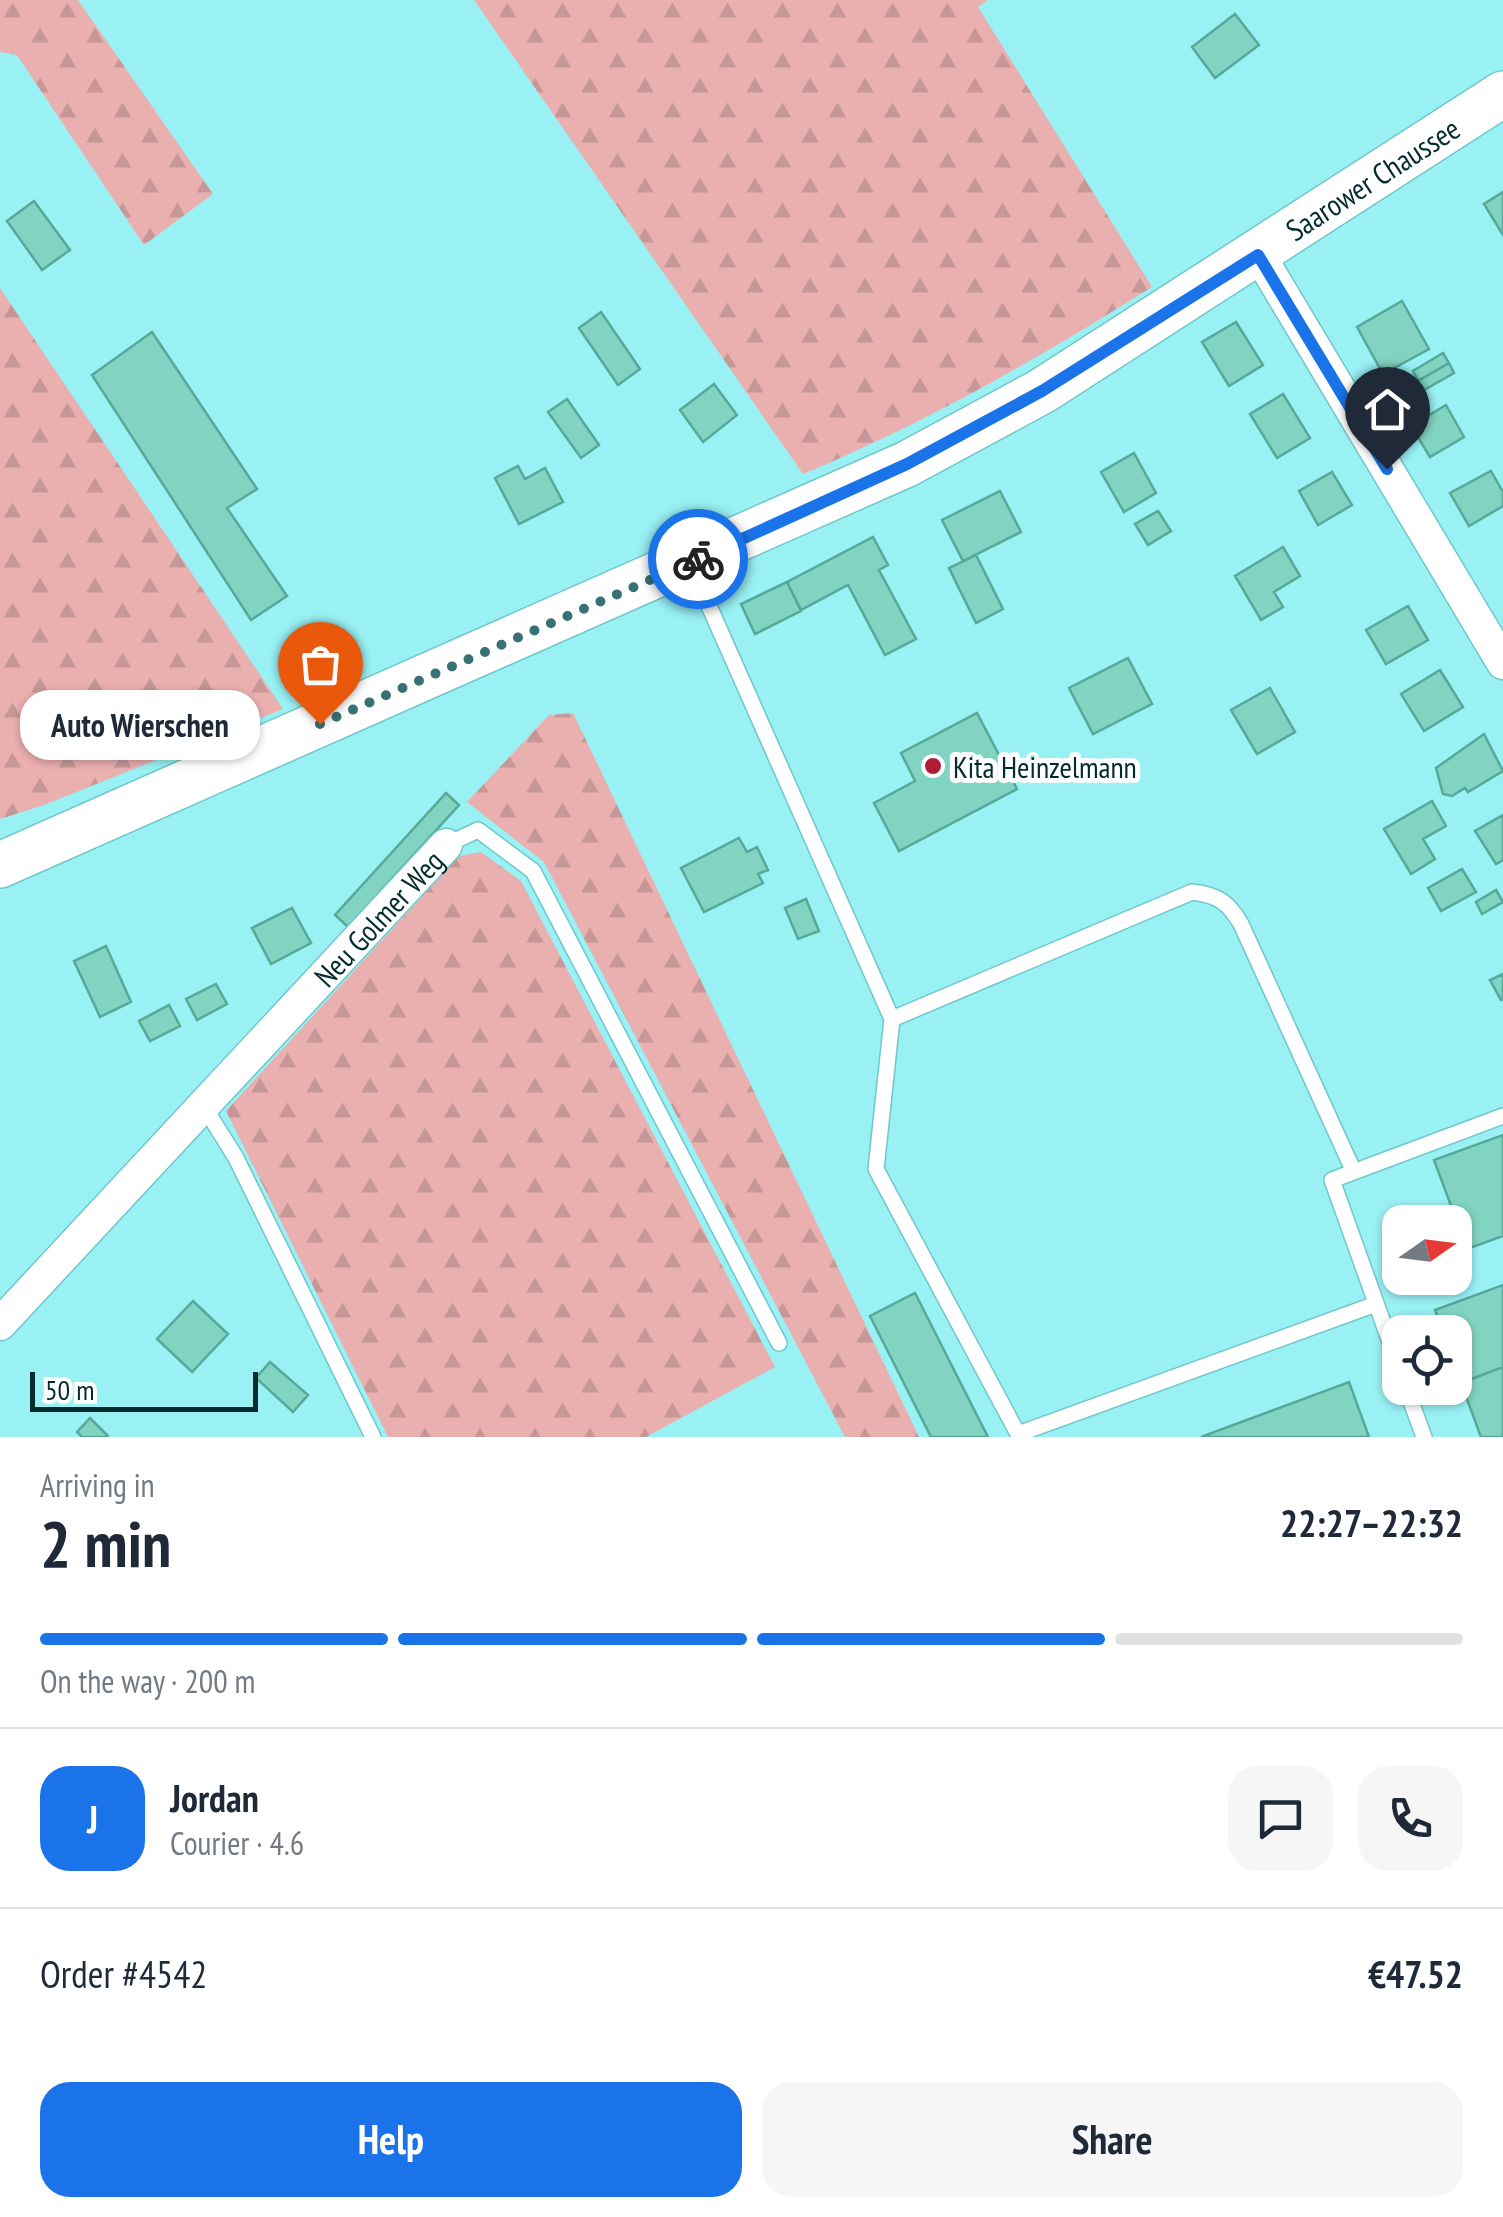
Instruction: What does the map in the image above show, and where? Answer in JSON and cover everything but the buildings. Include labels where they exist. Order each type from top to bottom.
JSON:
[{"type":"main road","name":"Saarower Chaussee","points":[[0,865],[907,464],[1025,400],[1258,255],[1503,94]]},
{"type":"street","points":[[1258,255],[1503,663]]},
{"type":"street","name":"Neu Golmer Weg","points":[[0,1324],[446,845]]},
{"type":"lane","points":[[690,563],[892,1019],[876,1170],[1018,1436],[1376,1304]]},
{"type":"lane","name":"Neu Golmer Weg","points":[[446,845],[478,830],[533,871],[778,1343]]},
{"type":"lane","points":[[892,1019],[1192,892],[1213,894],[1229,904],[1240,924],[1354,1172]]},
{"type":"lane","points":[[204,1106],[236,1158],[373,1437]]},
{"type":"lane","points":[[1382,1320],[1332,1180],[1503,1116]]},
{"type":"lane","points":[[1412,1405],[1424,1437]]},
{"type":"green space","points":[[0,0],[78,0],[213,194],[144,245],[17,55],[0,52]]},
{"type":"green space","points":[[474,0],[988,0],[978,7],[1152,287],[981,388],[803,474]]},
{"type":"green space","points":[[0,288],[283,709],[0,819]]},
{"type":"green space","points":[[573,713],[919,1437],[845,1437],[544,862],[467,802],[549,715]]},
{"type":"green space","points":[[481,852],[521,881],[775,1367],[646,1437],[388,1437],[226,1111],[459,856]]},
{"type":"way so far","points":[[320,724],[698,559]]},
{"type":"place","name":"Auto Wierschen","points":[[320,724]]},
{"type":"place","name":"Kita Heinzelmann","points":[[933,766]]},
{"type":"route","points":[[698,559],[907,464],[1042,391],[1258,255],[1387,469]]}]
